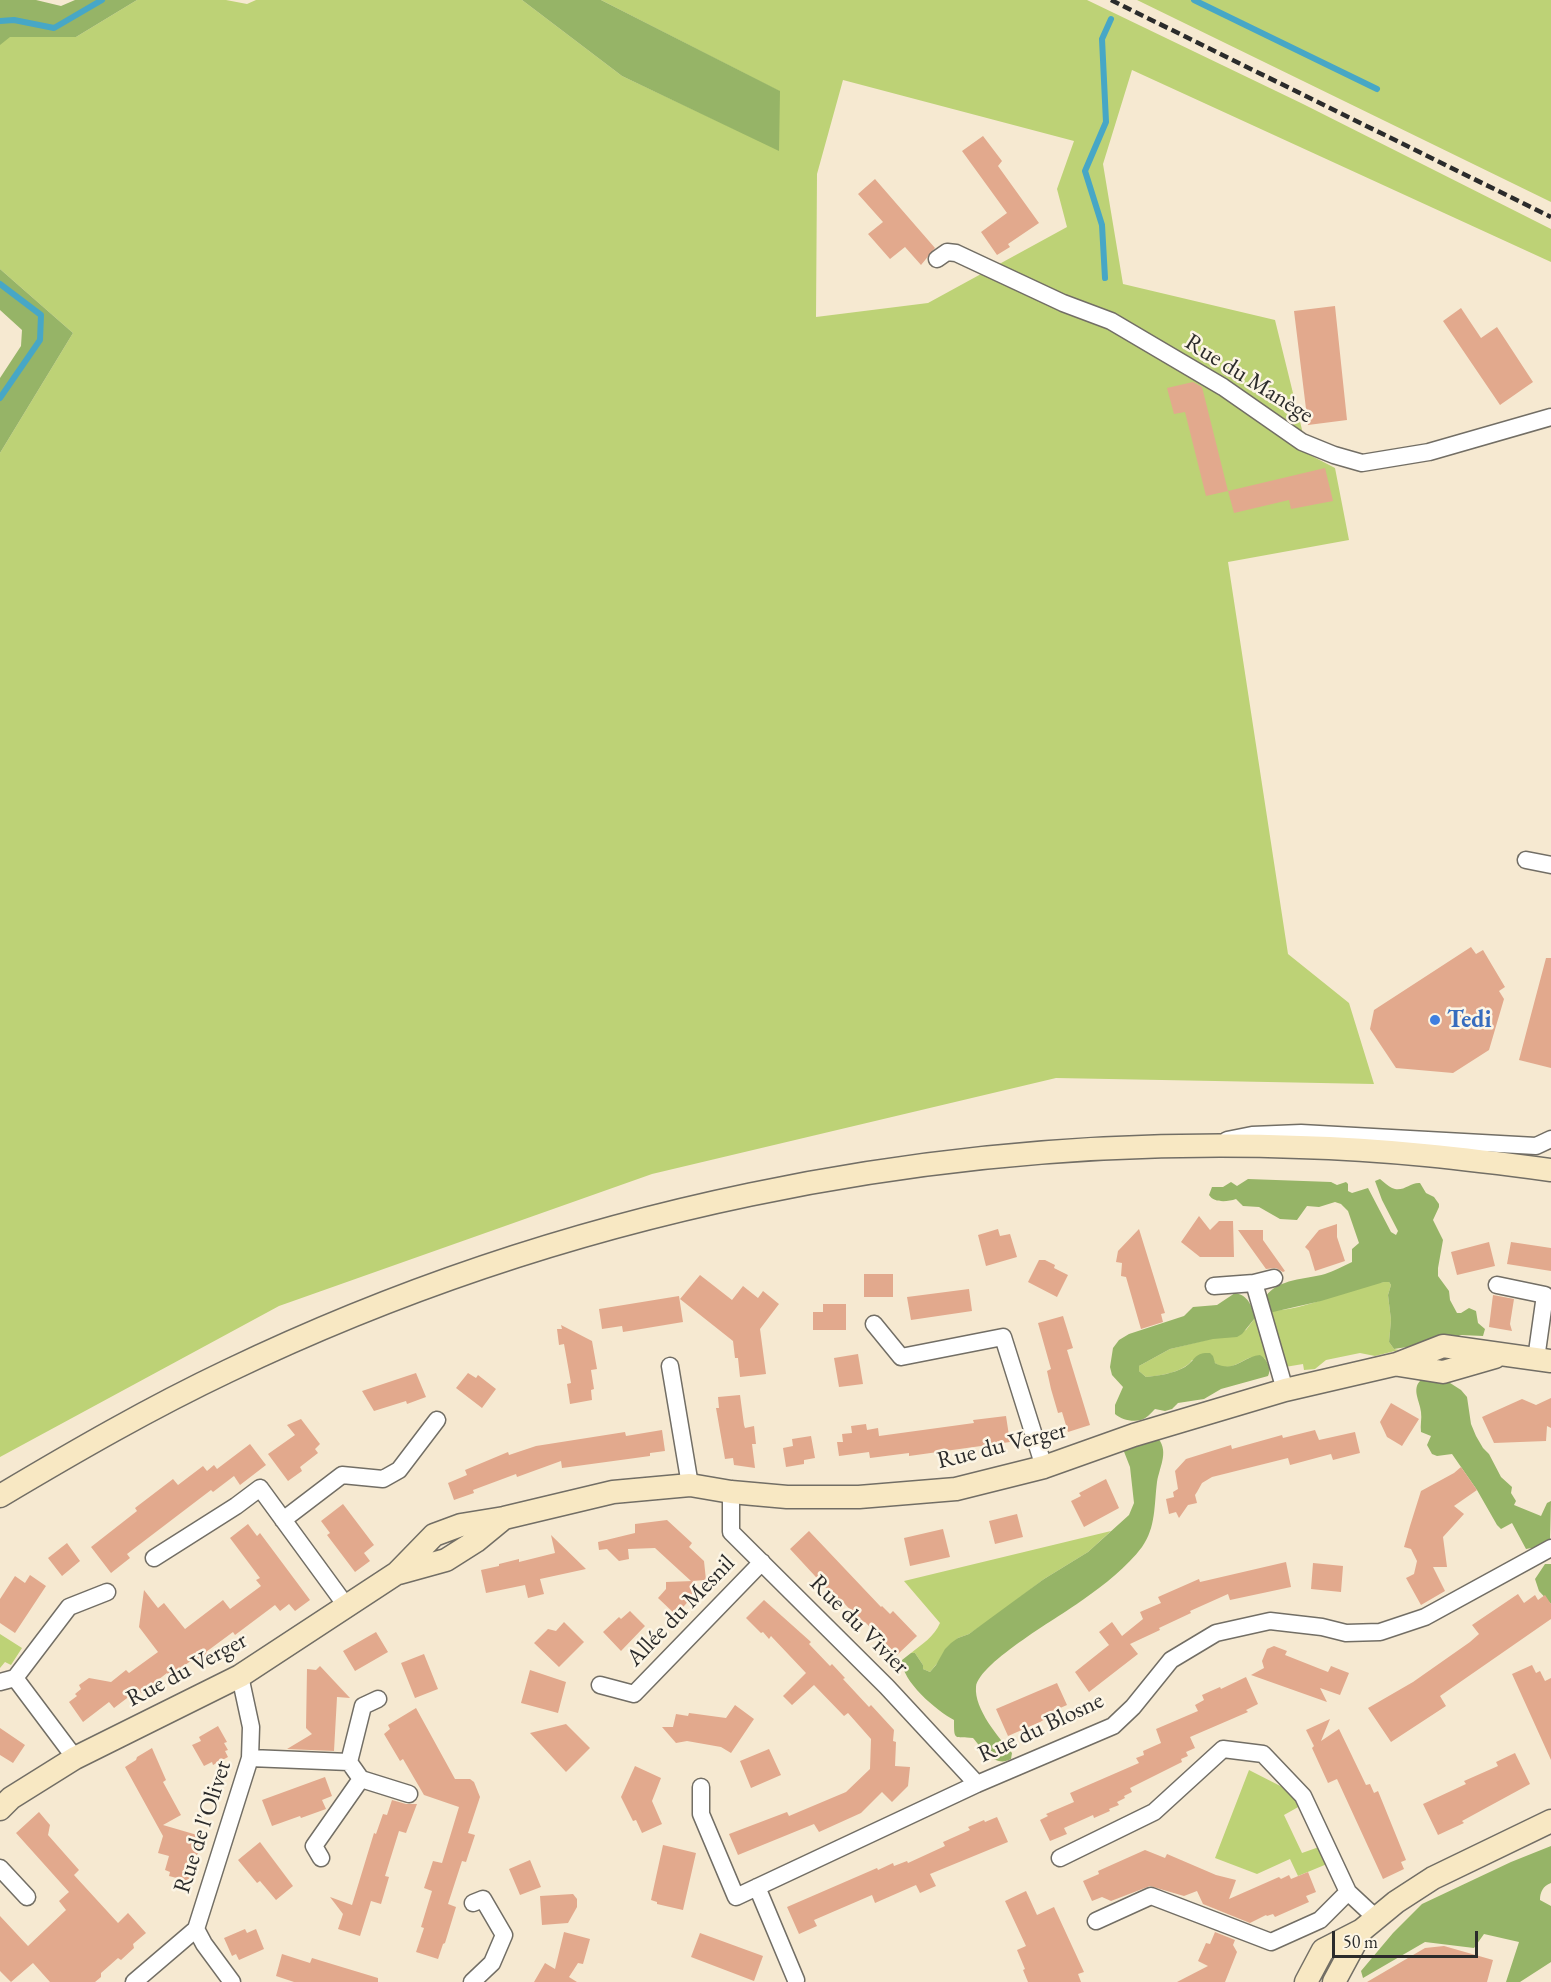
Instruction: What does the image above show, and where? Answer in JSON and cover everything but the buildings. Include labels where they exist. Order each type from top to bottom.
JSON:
[{"type":"street","name":"Rue du Manège","points":[[937,259],[947,252],[956,253],[1064,303],[1111,321],[1223,387],[1302,442],[1334,456],[1362,464],[1429,452],[1551,417]]},
{"type":"street","points":[[1526,860],[1551,865]]},
{"type":"street","points":[[1198,1146],[1252,1135],[1301,1132],[1536,1146],[1551,1139]]},
{"type":"street","points":[[0,1496],[81,1448],[224,1372],[291,1341],[384,1303],[571,1239],[750,1194],[882,1171],[968,1160],[1080,1150],[1198,1146],[1346,1149],[1551,1170]]},
{"type":"street","points":[[1214,1286],[1254,1283],[1274,1278]]},
{"type":"street","points":[[1254,1283],[1284,1390]]},
{"type":"street","points":[[1497,1285],[1545,1296],[1544,1360]]},
{"type":"street","points":[[874,1324],[901,1357],[1003,1337],[1044,1467]]},
{"type":"street","name":"Rue du Verger","points":[[0,1809],[11,1798],[75,1758],[240,1676],[397,1573],[434,1535],[460,1525],[504,1518],[614,1492],[690,1485],[731,1492],[787,1497],[870,1496],[956,1489],[1044,1467],[1134,1436],[1284,1390],[1397,1364],[1443,1372],[1502,1355],[1544,1360]]},
{"type":"street","points":[[670,1366],[690,1485]]},
{"type":"street","points":[[283,1520],[342,1476],[383,1479],[399,1470],[437,1420]]},
{"type":"street","points":[[154,1558],[260,1488],[347,1607]]},
{"type":"street","name":"Rue du Vivier","points":[[731,1492],[731,1532],[887,1687],[977,1784]]},
{"type":"street","name":"Rue du Blosne","points":[[700,1787],[701,1814],[736,1897],[977,1784],[1113,1726],[1133,1707],[1171,1660],[1216,1633],[1270,1621],[1322,1627],[1346,1633],[1380,1632],[1425,1617],[1551,1548]]},
{"type":"street","name":"Allée du Mesnil","points":[[600,1685],[634,1694],[762,1562]]},
{"type":"street","points":[[75,1758],[7,1680],[69,1607],[107,1592]]},
{"type":"street","name":"Rue de l'Olivet","points":[[232,1982],[204,1944],[196,1929],[250,1758],[251,1727],[240,1676]]},
{"type":"street","points":[[378,1699],[363,1706],[349,1762],[361,1779],[409,1794]]},
{"type":"street","points":[[1060,1858],[1154,1812],[1223,1749],[1263,1754],[1303,1796],[1348,1892],[1369,1924]]},
{"type":"street","points":[[250,1758],[349,1762]]},
{"type":"street","points":[[321,1858],[314,1846],[361,1779]]},
{"type":"street","points":[[1306,1982],[1323,1950],[1369,1924],[1433,1878],[1551,1821]]},
{"type":"street","points":[[0,1868],[27,1897]]},
{"type":"street","points":[[757,1887],[796,1980]]},
{"type":"street","points":[[1096,1921],[1151,1896],[1270,1942],[1320,1920],[1348,1892]]},
{"type":"street","points":[[472,1902],[483,1899],[504,1935],[492,1963],[472,1982]]},
{"type":"street","points":[[1334,1982],[1369,1924]]},
{"type":"street","points":[[134,1982],[196,1929]]},
{"type":"green space","points":[[0,0],[36,0],[61,6],[75,0],[137,0],[76,37],[10,37],[0,45]]},
{"type":"green space","points":[[137,0],[226,0],[247,4],[256,0],[522,0],[622,76],[779,150],[779,91],[601,0],[1087,0],[1303,104],[1551,229],[1551,262],[1132,70],[1103,164],[1123,284],[1275,320],[1308,454],[1335,468],[1349,540],[1228,562],[1288,954],[1349,1003],[1374,1084],[1056,1078],[652,1174],[279,1306],[0,1457],[0,453],[73,333],[0,269],[0,34],[76,37]],"holes":[[[843,80],[1074,141],[1057,189],[1067,227],[928,303],[816,317],[817,174]]]},
{"type":"green space","points":[[522,0],[601,0],[780,91],[779,151],[622,76]]},
{"type":"green space","points":[[1137,0],[1551,0],[1551,202]]},
{"type":"green space","points":[[0,269],[73,333],[0,453],[0,378],[21,346],[22,330],[0,310]]},
{"type":"green space","points":[[1248,1179],[1331,1182],[1337,1185],[1346,1182],[1348,1191],[1352,1193],[1368,1188],[1391,1232],[1396,1235],[1398,1231],[1375,1181],[1380,1179],[1396,1189],[1420,1183],[1426,1193],[1434,1197],[1439,1204],[1433,1220],[1443,1240],[1438,1276],[1449,1291],[1450,1300],[1457,1313],[1469,1308],[1476,1311],[1478,1323],[1485,1329],[1483,1336],[1461,1335],[1446,1341],[1394,1349],[1389,1342],[1391,1320],[1388,1295],[1391,1285],[1389,1282],[1321,1301],[1269,1311],[1266,1296],[1271,1290],[1293,1280],[1325,1274],[1352,1262],[1352,1249],[1359,1243],[1348,1211],[1335,1202],[1319,1207],[1307,1206],[1297,1220],[1280,1219],[1259,1207],[1243,1206],[1236,1199],[1221,1201],[1209,1195],[1212,1187],[1223,1187],[1231,1182],[1237,1186]]},
{"type":"green space","points":[[1389,1282],[1391,1285],[1388,1295],[1391,1320],[1389,1342],[1394,1349],[1399,1350],[1375,1356],[1360,1353],[1326,1360],[1315,1369],[1304,1370],[1303,1364],[1285,1367],[1269,1311],[1298,1307]]},
{"type":"green space","points":[[1235,1293],[1243,1296],[1249,1302],[1255,1318],[1242,1334],[1237,1337],[1213,1339],[1170,1349],[1139,1366],[1139,1371],[1146,1377],[1166,1374],[1185,1367],[1198,1355],[1210,1353],[1215,1363],[1228,1367],[1260,1355],[1268,1364],[1268,1376],[1221,1389],[1204,1399],[1178,1403],[1172,1409],[1165,1411],[1155,1409],[1148,1416],[1136,1421],[1127,1420],[1115,1414],[1115,1405],[1123,1387],[1112,1375],[1110,1367],[1113,1348],[1119,1340],[1129,1334],[1184,1316],[1193,1307],[1217,1305]]},
{"type":"green space","points":[[1255,1318],[1268,1363],[1264,1358],[1251,1358],[1236,1365],[1222,1367],[1213,1361],[1192,1360],[1183,1368],[1165,1374],[1146,1377],[1139,1371],[1139,1366],[1170,1349],[1246,1330]]},
{"type":"green space","points":[[1421,1380],[1447,1381],[1467,1397],[1471,1424],[1476,1436],[1501,1477],[1512,1487],[1511,1493],[1516,1501],[1514,1505],[1541,1516],[1547,1503],[1551,1501],[1550,1540],[1537,1547],[1526,1549],[1512,1523],[1501,1529],[1497,1525],[1477,1490],[1452,1454],[1437,1456],[1432,1454],[1427,1445],[1431,1436],[1421,1432],[1421,1412],[1416,1391]]},
{"type":"green space","points":[[1156,1436],[1162,1447],[1163,1458],[1157,1482],[1152,1524],[1142,1547],[1107,1582],[1006,1652],[991,1665],[976,1687],[976,1696],[983,1714],[1012,1753],[1011,1759],[1000,1761],[995,1759],[985,1752],[973,1738],[955,1735],[954,1720],[930,1703],[914,1686],[907,1677],[902,1660],[911,1653],[915,1653],[923,1669],[930,1672],[951,1643],[969,1634],[1044,1579],[1088,1552],[1129,1515],[1134,1503],[1130,1467],[1123,1449]]},
{"type":"green space","points":[[1111,1531],[1088,1552],[1044,1579],[969,1634],[958,1638],[930,1672],[923,1669],[915,1653],[911,1653],[931,1636],[940,1623],[904,1581]]},
{"type":"green space","points":[[1545,1564],[1551,1564],[1551,1604],[1539,1591],[1535,1579]]},
{"type":"green space","points":[[0,1634],[22,1648],[11,1665],[5,1662],[0,1668]]},
{"type":"green space","points":[[1249,1770],[1294,1793],[1300,1806],[1284,1815],[1302,1853],[1319,1847],[1327,1864],[1298,1876],[1290,1859],[1257,1874],[1215,1858]]},
{"type":"green space","points":[[1551,1846],[1551,1883],[1542,1890],[1540,1900],[1551,1906],[1551,1962],[1520,1982],[1506,1982],[1519,1942],[1484,1934],[1474,1948],[1425,1942],[1363,1978],[1361,1971],[1393,1933],[1422,1904],[1511,1862]]},
{"type":"waterway","points":[[0,21],[14,20],[54,28],[102,0]]},
{"type":"waterway","points":[[1194,0],[1377,89]]},
{"type":"waterway","points":[[1105,278],[1102,225],[1085,171],[1106,122],[1102,39],[1111,19]]},
{"type":"waterway","points":[[0,284],[41,315],[40,340],[0,398]]},
{"type":"railway","points":[[1111,0],[1551,217]]},
{"type":"place","name":"Tedi","points":[[1435,1020]]}]
